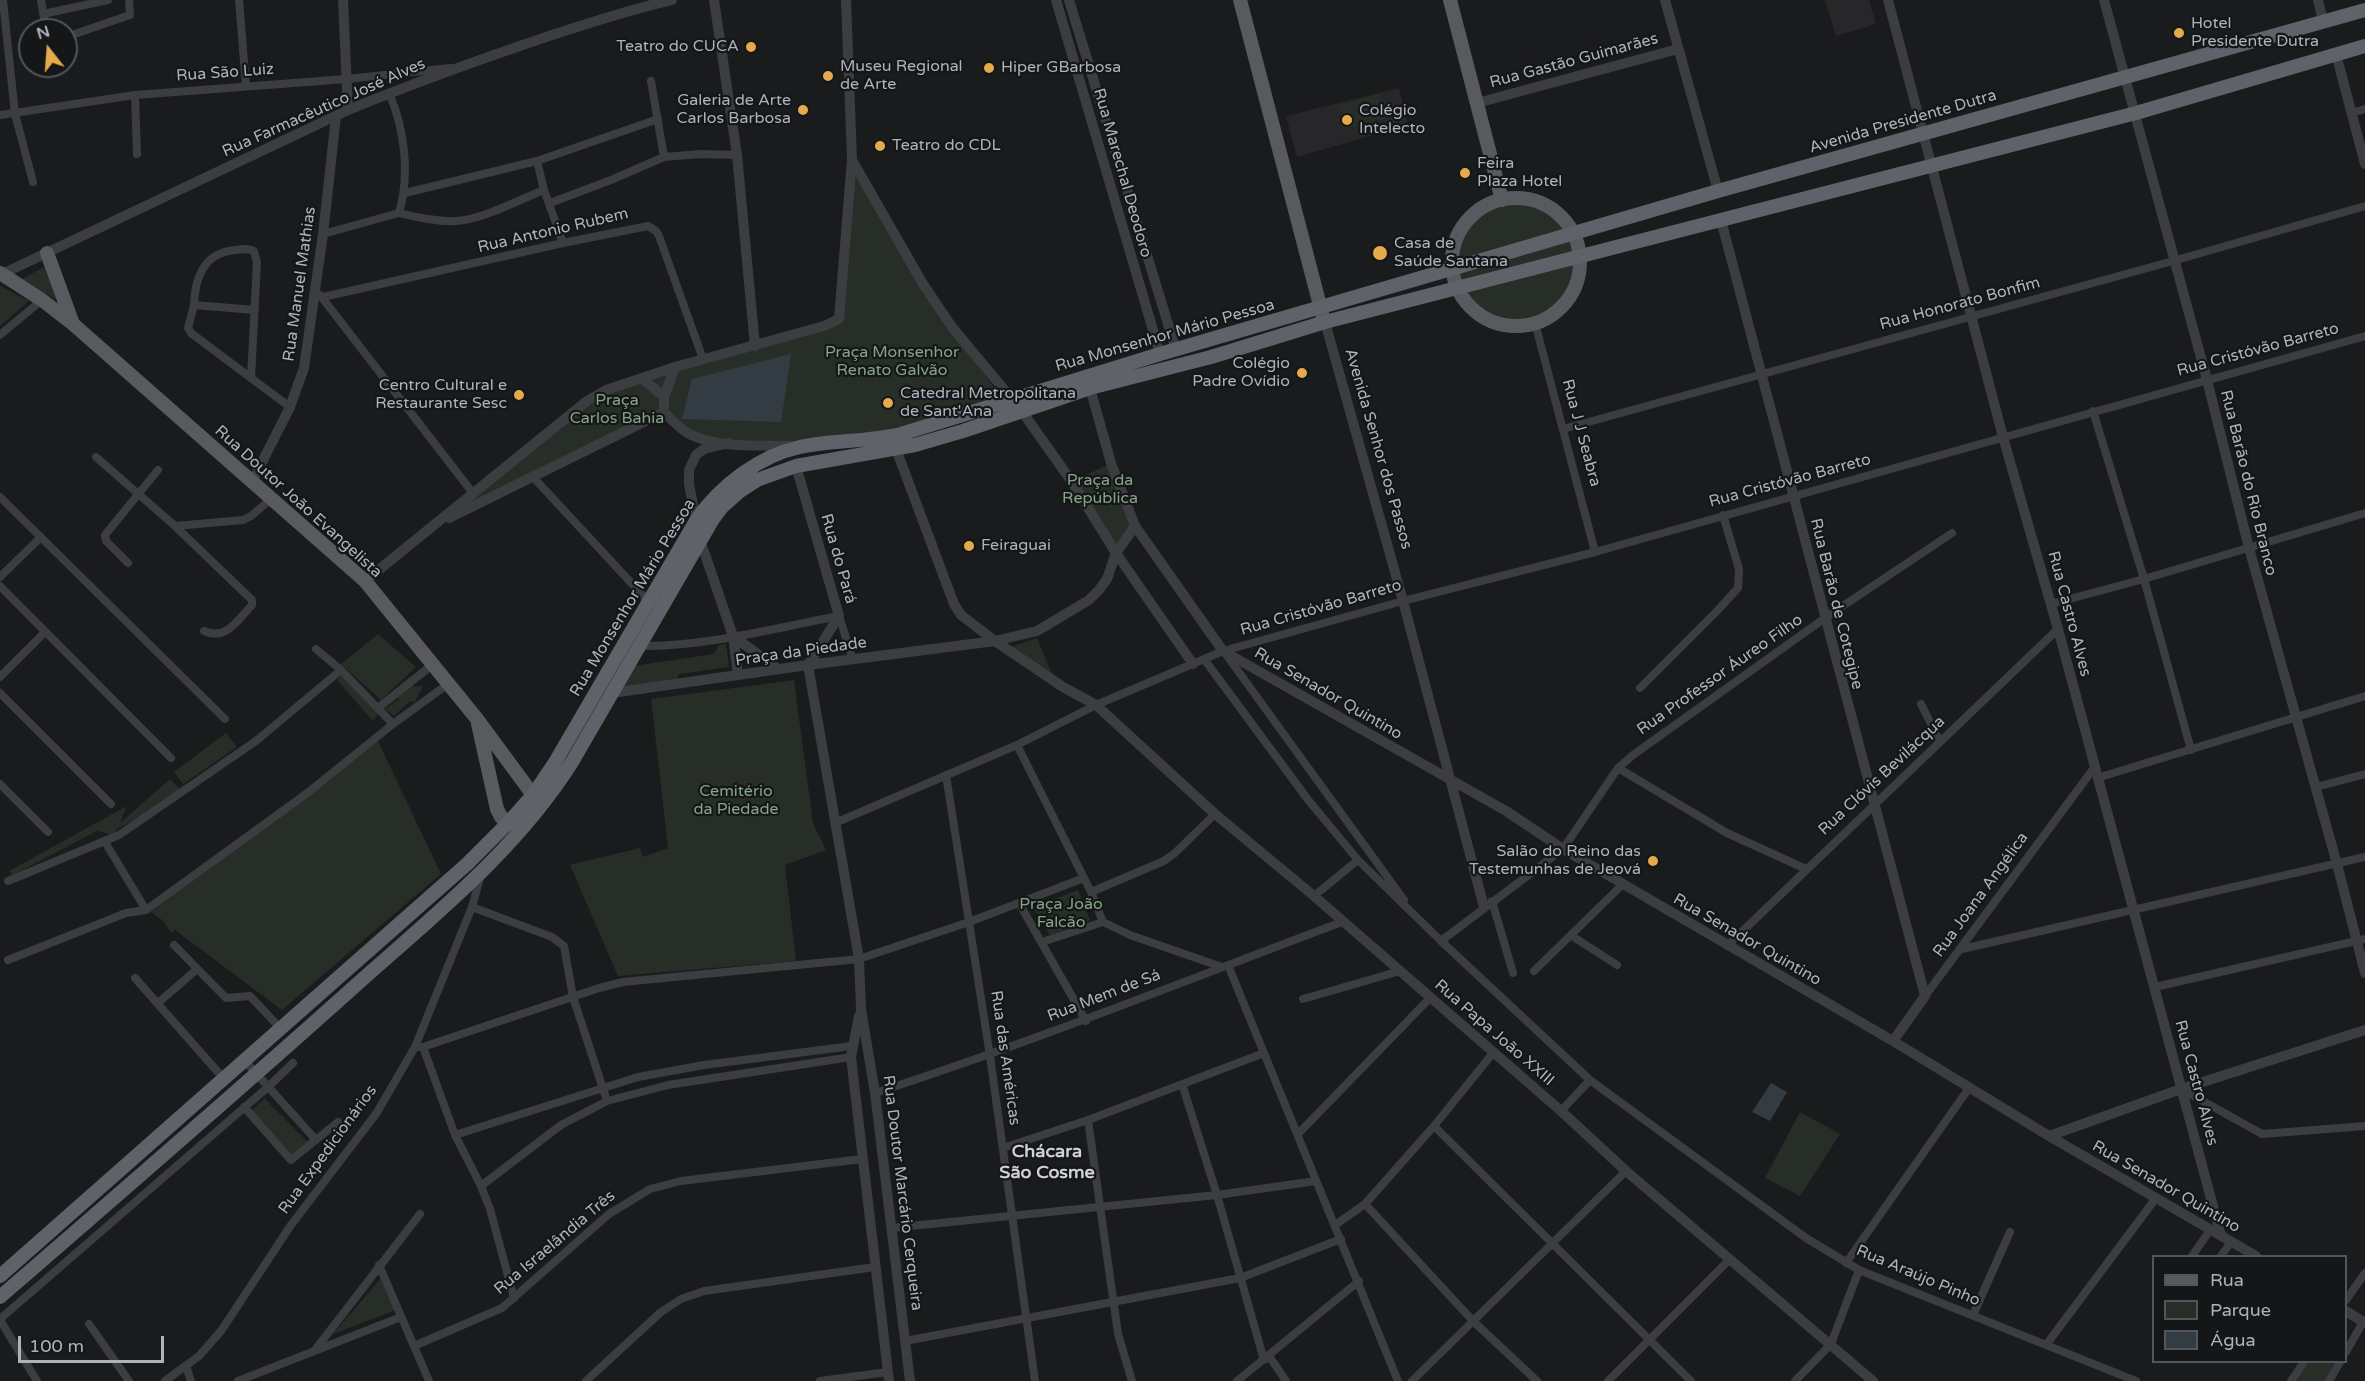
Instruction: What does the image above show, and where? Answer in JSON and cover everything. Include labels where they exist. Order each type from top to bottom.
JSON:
[{"type":"highway","name":"Avenida Presidente Dutra","points":[[1452,268],[2365,10]]},
{"type":"highway","points":[[1457,287],[2136,113],[2365,46]]},
{"type":"highway","name":"Rua Monsenhor Mário Pessoa","points":[[257,1074],[481,873],[523,829],[566,745],[697,519],[718,492],[743,473],[800,447],[874,440],[901,434],[1010,399],[1452,268]]},
{"type":"highway","name":"Rua Monsenhor Mário Pessoa","points":[[245,1061],[467,864],[508,823],[538,799],[572,762],[713,519],[730,499],[757,480],[796,466],[896,449],[963,431],[1090,388],[1211,357],[1325,322],[1457,287]]},
{"type":"highway","points":[[1090,388],[1111,375],[1208,347],[1228,335]]},
{"type":"highway","points":[[0,1275],[245,1061]]},
{"type":"highway","points":[[0,1297],[257,1074]]},
{"type":"main road","name":"Avenida Senhor dos Passos","points":[[1240,0],[1325,322]]},
{"type":"main road","points":[[1450,0],[1502,200]]},
{"type":"main road","points":[[1517,198],[1533,201],[1548,207],[1559,215],[1573,234],[1580,257],[1578,276],[1566,302],[1554,314],[1535,323],[1521,326],[1492,322],[1469,306],[1457,287],[1452,268],[1452,253],[1462,228],[1479,210],[1502,200],[1517,198]]},
{"type":"main road","points":[[46,253],[73,324]]},
{"type":"main road","name":"Rua Doutor João Evangelista","points":[[1,275],[42,300],[73,324],[365,581],[477,719],[538,799]]},
{"type":"main road","points":[[477,719],[497,809],[508,823],[523,829]]},
{"type":"street","points":[[41,0],[44,18]]},
{"type":"street","points":[[43,14],[108,0]]},
{"type":"street","points":[[78,33],[130,15],[129,0]]},
{"type":"street","points":[[239,0],[246,86]]},
{"type":"street","points":[[343,0],[348,110]]},
{"type":"street","name":"Rua Farmacêutico José Alves","points":[[1,275],[348,110],[389,93],[454,67],[634,4],[672,0]]},
{"type":"street","points":[[714,0],[737,155],[755,346]]},
{"type":"street","points":[[365,581],[472,492],[587,401],[606,390],[702,359],[829,325],[841,316],[852,159],[846,0]]},
{"type":"street","name":"Rua Marechal Deodoro","points":[[1056,0],[1160,354]]},
{"type":"street","name":"Rua Marechal Deodoro","points":[[1069,0],[1176,350]]},
{"type":"street","points":[[1665,0],[1718,191]]},
{"type":"street","name":"Rua Castro Alves","points":[[1888,0],[2003,437],[2058,629],[2181,1089],[2226,1239]]},
{"type":"street","name":"Rua Barão do Rio Branco","points":[[2104,0],[2136,113],[2249,548],[2337,864],[2361,940],[2365,973]]},
{"type":"street","points":[[2318,0],[2323,21]]},
{"type":"street","points":[[2,2],[15,114],[33,182]]},
{"type":"street","name":"Rua Gastão Guimarães","points":[[1477,102],[1678,49]]},
{"type":"street","points":[[2336,54],[2365,164]]},
{"type":"street","name":"Rua São Luiz","points":[[0,115],[135,95],[347,79],[454,67]]},
{"type":"street","points":[[651,81],[664,157]]},
{"type":"street","points":[[389,93],[398,113],[401,129],[405,193],[399,213]]},
{"type":"street","points":[[135,95],[137,154]]},
{"type":"street","points":[[2351,113],[2365,109]]},
{"type":"street","name":"Rua Manuel Mathias","points":[[252,482],[290,407],[304,368],[319,294],[336,116]]},
{"type":"street","points":[[405,193],[537,161],[658,119]]},
{"type":"street","points":[[550,203],[664,157],[701,154],[737,155]]},
{"type":"street","points":[[852,159],[923,284],[952,327],[1021,410],[1072,482],[1116,554],[1193,664]]},
{"type":"street","points":[[537,161],[544,190],[563,243]]},
{"type":"street","points":[[323,234],[399,213],[435,220],[460,221],[501,208],[544,190]]},
{"type":"street","name":"Rua Honorato Bonfim","points":[[1563,429],[2174,261],[2365,206]]},
{"type":"street","name":"Rua Barão de Cotegipe","points":[[1721,220],[1873,807],[1925,996]]},
{"type":"street","name":"Rua Antonio Rubem","points":[[319,294],[639,226],[648,226],[656,231],[702,359]]},
{"type":"street","points":[[251,378],[257,257],[254,251],[248,249],[222,252],[202,267],[196,284],[188,328],[191,333],[251,378],[290,407]]},
{"type":"street","points":[[319,294],[472,492]]},
{"type":"street","points":[[0,335],[42,300]]},
{"type":"street","points":[[194,305],[255,310]]},
{"type":"street","name":"Avenida Senhor dos Passos","points":[[1325,322],[1403,601],[1449,781],[1488,904]]},
{"type":"street","name":"Rua J J Seabra","points":[[1535,323],[1595,552]]},
{"type":"street","name":"Rua Cristóvão Barreto","points":[[835,823],[1017,745],[1096,705],[1223,651],[1403,601],[1595,552],[2365,336]]},
{"type":"street","points":[[675,367],[664,397],[664,412],[675,424],[691,435],[729,443],[800,447]]},
{"type":"street","points":[[642,378],[664,397]]},
{"type":"street","points":[[1090,388],[1111,463],[1135,526],[1417,918]]},
{"type":"street","points":[[2093,411],[2144,579],[2191,750]]},
{"type":"street","points":[[436,524],[664,412]]},
{"type":"street","points":[[729,443],[704,449],[696,455],[689,470],[689,484],[700,540],[733,636],[738,675]]},
{"type":"street","name":"Rua Papa João XXIII","points":[[896,449],[957,609],[994,641],[1096,705],[1215,814],[1431,997],[1626,1171],[1874,1381]]},
{"type":"street","points":[[96,457],[175,526],[252,601],[252,605],[223,633],[213,635],[204,631]]},
{"type":"street","name":"Rua do Pará","points":[[796,466],[853,660]]},
{"type":"street","points":[[128,563],[106,541],[105,535],[158,470]]},
{"type":"street","points":[[533,477],[648,601]]},
{"type":"street","points":[[0,497],[225,718]]},
{"type":"street","points":[[175,526],[243,520],[271,499]]},
{"type":"street","points":[[2051,604],[2144,579],[2365,513]]},
{"type":"street","points":[[1640,688],[1738,588],[1739,569],[1723,515]]},
{"type":"street","name":"Praça da Piedade","points":[[612,693],[994,641],[1042,629],[1089,600],[1107,579],[1116,554],[1135,526]]},
{"type":"street","name":"Rua Professor Áureo Filho","points":[[1441,940],[1563,849],[1618,768],[1633,755],[1825,618],[1952,533]]},
{"type":"street","points":[[0,577],[41,537]]},
{"type":"street","points":[[1,588],[171,758]]},
{"type":"street","points":[[807,665],[839,616]]},
{"type":"street","name":"Praça da Piedade","points":[[638,646],[659,646],[733,636],[839,616]]},
{"type":"street","name":"Rua Clóvis Bevilácqua","points":[[1727,946],[2058,629]]},
{"type":"street","points":[[0,677],[45,632]]},
{"type":"street","points":[[733,636],[778,669]]},
{"type":"street","points":[[316,649],[393,724]]},
{"type":"street","name":"Rua Senador Quintino","points":[[1223,651],[1449,781],[1506,811],[1563,849],[1893,1041],[2049,1136],[2253,1255]]},
{"type":"street","points":[[1204,659],[1309,801],[1358,860],[1417,918]]},
{"type":"street","points":[[378,708],[432,665]]},
{"type":"street","name":"Rua Doutor Marcário Cerqueira","points":[[807,665],[859,959],[861,1010],[875,1093],[910,1381]]},
{"type":"street","points":[[8,881],[105,843],[189,789],[256,741],[340,670]]},
{"type":"street","points":[[8,960],[126,913],[146,910],[306,794],[393,724],[448,684]]},
{"type":"street","points":[[0,693],[111,804]]},
{"type":"street","points":[[2095,773],[2191,750],[2365,696]]},
{"type":"street","points":[[1921,704],[1940,742]]},
{"type":"street","points":[[1017,745],[1091,892],[1103,922],[1130,935],[1225,966],[1298,1134],[1398,1381]]},
{"type":"street","points":[[1618,768],[1727,833],[1806,869]]},
{"type":"street","name":"Rua Joana Angélica","points":[[1893,1041],[2095,773]]},
{"type":"street","points":[[2316,787],[2365,774]]},
{"type":"street","name":"Rua das Américas","points":[[946,775],[990,1056],[1035,1381]]},
{"type":"street","points":[[0,784],[48,832]]},
{"type":"street","points":[[1091,892],[1164,861],[1215,814]]},
{"type":"street","points":[[105,843],[146,910]]},
{"type":"street","points":[[1962,949],[2365,857]]},
{"type":"street","points":[[1314,896],[1358,860]]},
{"type":"street","name":"Rua Expedicionários","points":[[165,1381],[199,1356],[221,1331],[291,1225],[376,1114],[419,1047],[472,907],[481,873]]},
{"type":"street","points":[[514,1298],[496,1226],[481,1186],[455,1136],[419,1047],[624,982],[859,959],[969,922],[1084,878]]},
{"type":"street","points":[[1534,971],[1623,884]]},
{"type":"street","points":[[1019,903],[1086,1021]]},
{"type":"street","points":[[1488,904],[1513,973]]},
{"type":"street","points":[[472,907],[559,940],[566,953],[573,997],[607,1101]]},
{"type":"street","name":"Rua Araújo Pinho","points":[[1417,918],[1590,1080],[1806,1238],[1859,1270],[2136,1381]]},
{"type":"street","points":[[1042,942],[1103,922]]},
{"type":"street","name":"Rua Mem de Sá","points":[[875,1093],[990,1056],[1086,1021],[1342,922]]},
{"type":"street","points":[[1572,936],[1617,964]]},
{"type":"street","points":[[2155,987],[2361,940]]},
{"type":"street","points":[[174,945],[226,998],[250,996],[282,1029]]},
{"type":"street","points":[[158,1003],[197,969]]},
{"type":"street","points":[[1303,999],[1400,971]]},
{"type":"street","points":[[135,978],[224,1079]]},
{"type":"street","points":[[1298,1134],[1431,997]]},
{"type":"street","name":"Rua Doutor Marcário Cerqueira","points":[[861,1010],[851,1052],[889,1377]]},
{"type":"street","points":[[2049,1136],[2181,1089],[2365,1030]]},
{"type":"street","points":[[455,1136],[603,1088],[668,1071],[851,1052]]},
{"type":"street","points":[[481,1186],[561,1125],[607,1101],[668,1085],[851,1052]]},
{"type":"street","points":[[1003,1148],[1088,1120],[1264,1053]]},
{"type":"street","points":[[1335,1225],[1365,1204],[1434,1126],[1493,1053]]},
{"type":"street","points":[[245,1061],[316,1140]]},
{"type":"street","points":[[37,1381],[0,1319],[293,1063]]},
{"type":"street","points":[[1561,1111],[1590,1080]]},
{"type":"street","points":[[1182,1084],[1266,1358],[1286,1381]]},
{"type":"street","points":[[1846,1263],[1969,1088]]},
{"type":"street","points":[[2181,1089],[2262,1134],[2365,1126]]},
{"type":"street","points":[[244,1107],[289,1160],[296,1158],[338,1122]]},
{"type":"street","points":[[1088,1120],[1118,1334],[1132,1381]]},
{"type":"street","points":[[1434,1126],[1691,1381]]},
{"type":"street","name":"Rua Israelândia Três","points":[[414,1346],[497,1312],[609,1214],[650,1189],[681,1181],[862,1159]]},
{"type":"street","points":[[1412,1381],[1626,1171]]},
{"type":"street","points":[[891,1228],[1217,1195],[1316,1181]]},
{"type":"street","points":[[2046,1345],[2156,1198]]},
{"type":"street","points":[[1365,1204],[1473,1321],[1537,1381]]},
{"type":"street","points":[[315,1350],[420,1214]]},
{"type":"street","points":[[2193,1255],[2210,1230]]},
{"type":"street","points":[[1973,1315],[2010,1232]]},
{"type":"street","points":[[905,1341],[1240,1278],[1341,1239]]},
{"type":"street","points":[[2222,1255],[2226,1239]]},
{"type":"street","points":[[1608,1381],[1730,1259]]},
{"type":"street","points":[[379,1265],[429,1381]]},
{"type":"street","points":[[586,1381],[661,1312],[681,1299],[704,1291],[875,1267]]},
{"type":"street","points":[[1795,1381],[1831,1344],[1859,1270]]},
{"type":"street","points":[[2347,1299],[2365,1273]]},
{"type":"street","points":[[1237,1381],[1359,1281]]},
{"type":"street","points":[[2347,1312],[2364,1322],[2347,1350]]},
{"type":"street","points":[[238,1381],[401,1317]]},
{"type":"street","points":[[88,1324],[129,1381]]},
{"type":"street","points":[[2291,1381],[2303,1363]]},
{"type":"street","points":[[2329,1381],[2339,1363]]},
{"type":"street","points":[[186,1366],[191,1381]]},
{"type":"street","points":[[819,1381],[889,1377]]},
{"type":"shaded area","points":[[1825,0],[1869,0],[1876,24],[1836,36]]},
{"type":"shaded area","name":"Colégio Intelecto","points":[[1399,88],[1408,125],[1297,157],[1286,116]]},
{"type":"green space","points":[[1378,94],[1385,118],[1345,129],[1338,105]]},
{"type":"green space","name":"Praça Monsenhor Renato Galvão","points":[[852,160],[951,328],[1001,397],[900,431],[801,444],[730,441],[692,433],[664,410],[436,524],[587,401],[677,369],[836,322]]},
{"type":"green space","points":[[1516,198],[1540,203],[1561,217],[1575,238],[1580,262],[1575,286],[1561,307],[1540,321],[1516,326],[1492,321],[1471,307],[1457,286],[1452,262],[1457,238],[1471,217],[1492,203]]},
{"type":"green space","points":[[44,267],[59,301],[22,279]]},
{"type":"green space","points":[[0,286],[29,301],[0,326]]},
{"type":"green space","name":"Praça da República","points":[[1111,463],[1135,526],[1116,553],[1072,482]]},
{"type":"green space","points":[[378,634],[416,667],[381,700],[341,664]]},
{"type":"green space","points":[[1037,638],[1052,674],[1009,648]]},
{"type":"green space","points":[[726,644],[729,667],[679,674],[677,680],[622,689],[633,666],[714,654],[719,645]]},
{"type":"green space","points":[[342,674],[380,712],[373,721],[337,680]]},
{"type":"green space","name":"Cemitério da Piedade","points":[[794,680],[813,823],[826,850],[785,865],[796,961],[618,976],[570,865],[640,848],[643,857],[668,848],[651,699]]},
{"type":"green space","points":[[423,686],[415,702],[410,701],[394,716],[385,709],[399,699],[397,695],[408,687]]},
{"type":"green space","points":[[226,733],[237,747],[183,784],[174,772]]},
{"type":"green space","points":[[378,741],[441,874],[282,1010],[175,930],[171,933],[162,920],[151,912]]},
{"type":"green space","points":[[170,779],[183,793],[117,829],[114,835],[97,831],[13,875],[9,871],[127,806],[120,823]]},
{"type":"green space","name":"Praça João Falcão","points":[[1078,890],[1090,920],[1050,936],[1033,907]]},
{"type":"green space","points":[[265,1099],[310,1144],[293,1158],[251,1110]]},
{"type":"green space","points":[[1800,1112],[1840,1134],[1800,1196],[1765,1178]]},
{"type":"green space","points":[[381,1278],[396,1310],[333,1334]]},
{"type":"green space","points":[[2307,1363],[2336,1363],[2326,1381],[2295,1381]]},
{"type":"water","points":[[791,354],[781,422],[682,419],[692,379]]},
{"type":"water","points":[[1771,1083],[1787,1092],[1770,1121],[1752,1112]]},
{"type":"place","name":"Hotel Presidente Dutra","points":[[2179,33]]},
{"type":"place","name":"Teatro do CUCA","points":[[751,47]]},
{"type":"place","name":"Hiper GBarbosa","points":[[989,68]]},
{"type":"place","name":"Museu Regional de Arte","points":[[828,76]]},
{"type":"place","name":"Galeria de Arte Carlos Barbosa","points":[[803,110]]},
{"type":"place","name":"Colégio Intelecto","points":[[1347,120]]},
{"type":"place","name":"Teatro do CDL","points":[[880,146]]},
{"type":"place","name":"Feira Plaza Hotel","points":[[1465,173]]},
{"type":"place","name":"Casa de Saúde Santana","points":[[1380,253]]},
{"type":"place","name":"Colégio Padre Ovídio","points":[[1302,373]]},
{"type":"place","name":"Centro Cultural e Restaurante Sesc","points":[[519,395]]},
{"type":"place","name":"Catedral Metropolitana de Sant'Ana","points":[[888,403]]},
{"type":"place","name":"Feiraguai","points":[[969,546]]},
{"type":"place","name":"Salão do Reino das Testemunhas de Jeová","points":[[1653,861]]},
{"type":"district","name":"Chácara São Cosme","points":[[1047,1162]]},
{"type":"park label","name":"Praça Carlos Bahia","points":[[617,410]]}]
